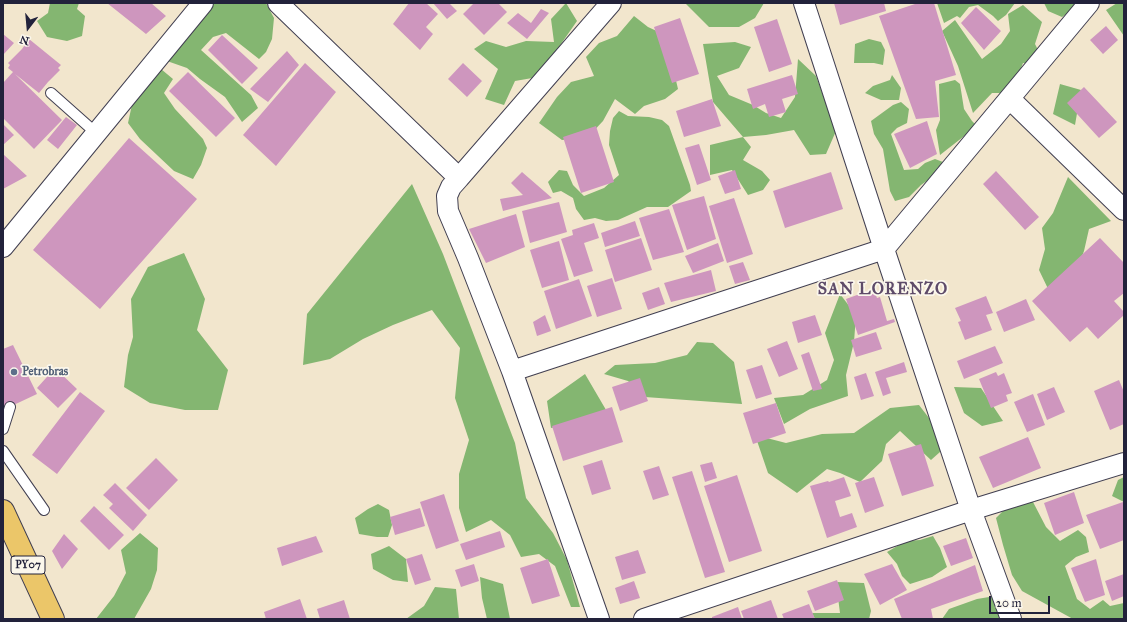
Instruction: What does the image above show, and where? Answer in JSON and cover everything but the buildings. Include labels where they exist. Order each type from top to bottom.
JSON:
[{"type":"main road","name":"PY07","points":[[3,511],[53,619]]},
{"type":"street","points":[[3,247],[203,3]]},
{"type":"street","points":[[278,3],[459,178]]},
{"type":"street","points":[[804,3],[971,510],[1012,619]]},
{"type":"street","points":[[512,371],[884,249],[1089,3]]},
{"type":"street","points":[[599,619],[512,371],[448,211],[447,196],[451,187],[604,6]]},
{"type":"street","points":[[1010,99],[1124,210]]},
{"type":"street","points":[[644,619],[971,510],[1124,463]]},
{"type":"lane","points":[[51,93],[96,133]]},
{"type":"lane","points":[[3,429],[10,407]]},
{"type":"lane","points":[[3,451],[44,510]]},
{"type":"green space","points":[[50,3],[79,3],[77,9],[85,16],[82,36],[67,41],[47,37],[37,21],[48,13]]},
{"type":"green space","points":[[211,3],[266,3],[274,18],[272,39],[266,52],[259,59],[226,33],[213,37],[201,50],[251,95],[258,108],[242,122],[225,97],[187,68],[167,61]]},
{"type":"green space","points":[[566,3],[577,21],[538,77],[515,81],[504,105],[485,99],[498,69],[474,49],[486,41],[506,47],[526,41],[554,42],[551,19]]},
{"type":"green space","points":[[685,3],[764,3],[755,18],[739,27],[709,27]]},
{"type":"green space","points":[[937,3],[1015,3],[1006,15],[998,21],[978,5],[969,7],[960,18],[957,16],[944,23]]},
{"type":"green space","points":[[1044,3],[1079,3],[1062,17],[1048,11]]},
{"type":"green space","points":[[1117,3],[1124,3],[1124,36],[1106,10]]},
{"type":"green space","points":[[1023,5],[1042,22],[1035,44],[1046,66],[1023,63],[1017,79],[1007,93],[992,93],[973,113],[958,66],[942,31],[955,20],[982,59],[1001,44],[1010,31],[1008,14]]},
{"type":"green space","points":[[634,16],[648,27],[661,33],[678,89],[665,99],[644,106],[635,114],[615,99],[603,121],[588,137],[562,140],[539,123],[557,97],[571,82],[594,76],[586,57],[599,43],[617,36]]},
{"type":"green space","points":[[869,39],[881,42],[885,50],[883,65],[874,63],[854,63],[855,44]]},
{"type":"green space","points":[[735,42],[751,47],[739,68],[717,76],[729,95],[753,105],[766,113],[781,118],[795,97],[798,59],[816,76],[836,131],[826,154],[810,155],[794,130],[743,137],[713,102],[703,44]]},
{"type":"green space","points":[[161,69],[173,79],[164,93],[175,109],[203,139],[207,148],[201,165],[193,179],[174,171],[140,139],[128,123],[133,100]]},
{"type":"green space","points":[[892,75],[901,88],[899,100],[881,100],[865,93],[873,86],[890,80]]},
{"type":"green space","points":[[955,80],[960,84],[964,109],[977,126],[940,155],[936,130],[940,120],[939,84]]},
{"type":"green space","points":[[1060,84],[1081,90],[1075,125],[1053,114]]},
{"type":"green space","points":[[901,102],[909,109],[907,123],[897,128],[891,134],[904,170],[918,169],[925,163],[935,159],[943,162],[931,178],[921,185],[909,197],[895,201],[890,191],[883,149],[874,134],[871,121],[893,105]]},
{"type":"green space","points":[[619,111],[628,116],[649,117],[662,120],[669,126],[691,191],[668,207],[647,207],[618,220],[606,221],[595,218],[584,220],[576,209],[573,198],[561,191],[553,193],[548,182],[559,170],[567,171],[573,185],[584,196],[604,188],[619,175],[609,145],[613,118]]},
{"type":"green space","points":[[743,137],[751,147],[743,160],[762,171],[770,180],[763,190],[748,195],[732,170],[710,175],[710,145]]},
{"type":"green space","points":[[1068,177],[1111,221],[1089,229],[1084,251],[1072,283],[1051,295],[1039,270],[1045,249],[1042,228],[1053,213]]},
{"type":"green space","points":[[412,184],[443,254],[515,443],[526,498],[553,533],[567,560],[580,607],[571,607],[555,566],[539,554],[521,557],[510,535],[491,520],[466,532],[459,508],[459,474],[469,440],[455,398],[460,348],[432,310],[393,325],[363,339],[330,359],[303,365],[307,314]]},
{"type":"green space","points":[[184,253],[205,299],[197,330],[228,370],[218,410],[185,410],[150,403],[124,387],[128,355],[133,337],[131,299],[148,267]]},
{"type":"green space","points":[[840,294],[856,315],[854,342],[846,375],[848,396],[810,409],[784,424],[774,398],[803,395],[827,380],[834,360],[825,333]]},
{"type":"green space","points":[[697,342],[713,343],[734,362],[742,404],[645,397],[628,381],[604,374],[615,365],[655,363],[687,355]]},
{"type":"green space","points":[[585,374],[609,415],[551,428],[547,401]]},
{"type":"green space","points":[[954,387],[981,388],[1003,421],[982,426],[964,413]]},
{"type":"green space","points":[[919,405],[949,444],[931,460],[900,431],[886,444],[882,461],[860,482],[827,469],[797,493],[768,473],[755,435],[786,443],[822,434],[854,433],[890,408]]},
{"type":"green space","points":[[1124,477],[1124,502],[1112,496],[1118,480]]},
{"type":"green space","points":[[1013,501],[1033,502],[1046,527],[1060,541],[1078,530],[1086,537],[1089,552],[1076,557],[1065,566],[1077,599],[1090,609],[1103,600],[1110,606],[1124,603],[1124,619],[1073,619],[1022,591],[1012,575],[996,518]]},
{"type":"green space","points":[[378,504],[389,510],[392,525],[388,537],[359,534],[355,518]]},
{"type":"green space","points":[[140,533],[158,548],[157,570],[151,589],[134,619],[96,619],[114,596],[126,573],[121,550]]},
{"type":"green space","points":[[933,536],[940,548],[947,567],[932,577],[910,584],[902,576],[897,564],[887,552],[906,541],[920,540]]},
{"type":"green space","points":[[389,546],[406,559],[408,582],[393,580],[373,569],[371,554]]},
{"type":"green space","points":[[480,577],[503,584],[510,619],[487,619],[482,598]]},
{"type":"green space","points":[[836,582],[864,583],[871,611],[869,619],[815,619],[812,613],[840,613]]},
{"type":"green space","points":[[435,587],[456,589],[459,619],[406,619],[424,606]]},
{"type":"green space","points":[[995,596],[1007,619],[942,619],[949,609],[977,599]]},
{"type":"place","name":"Petrobras","points":[[14,372]]},
{"type":"district","name":"SAN LORENZO","points":[[883,290]]}]
